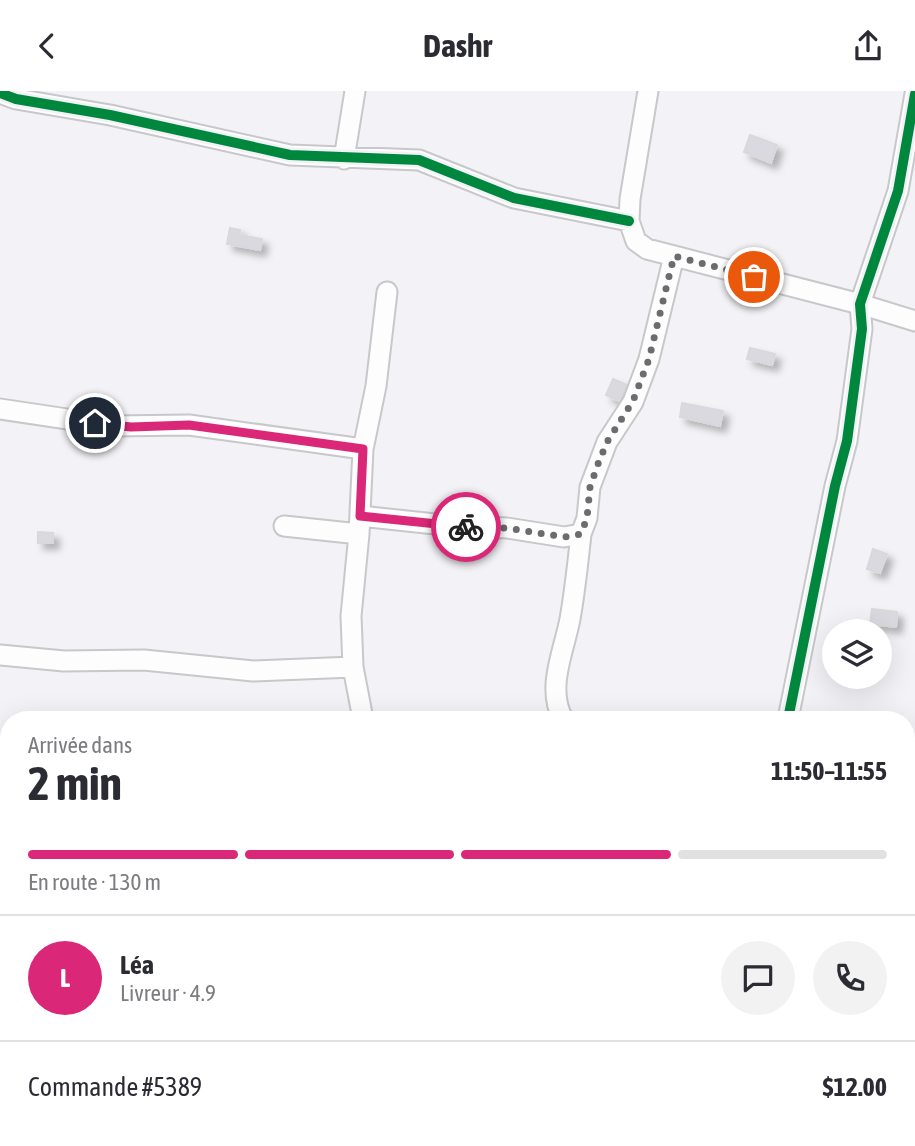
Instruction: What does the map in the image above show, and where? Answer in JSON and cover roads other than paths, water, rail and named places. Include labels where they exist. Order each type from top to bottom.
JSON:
[{"type":"street","points":[[344,159],[355,91]]},
{"type":"street","points":[[648,91],[630,199],[629,221],[636,241],[647,249],[860,304],[915,321]]},
{"type":"street","points":[[0,93],[16,99],[34,97],[290,155],[419,160],[514,198],[629,221]]},
{"type":"street","points":[[790,711],[835,486],[847,441],[862,329],[860,304],[898,191],[915,94]]},
{"type":"street","points":[[559,711],[555,685],[570,621],[590,487],[607,442],[633,401],[649,359],[674,256]]},
{"type":"street","points":[[361,711],[353,667],[351,617],[363,449],[376,386],[387,292]]},
{"type":"street","points":[[0,409],[114,426],[189,425],[363,449]]},
{"type":"street","points":[[284,526],[454,526],[507,528],[564,537],[581,534]]},
{"type":"street","points":[[0,655],[64,661],[144,660],[253,671],[353,667]]}]
